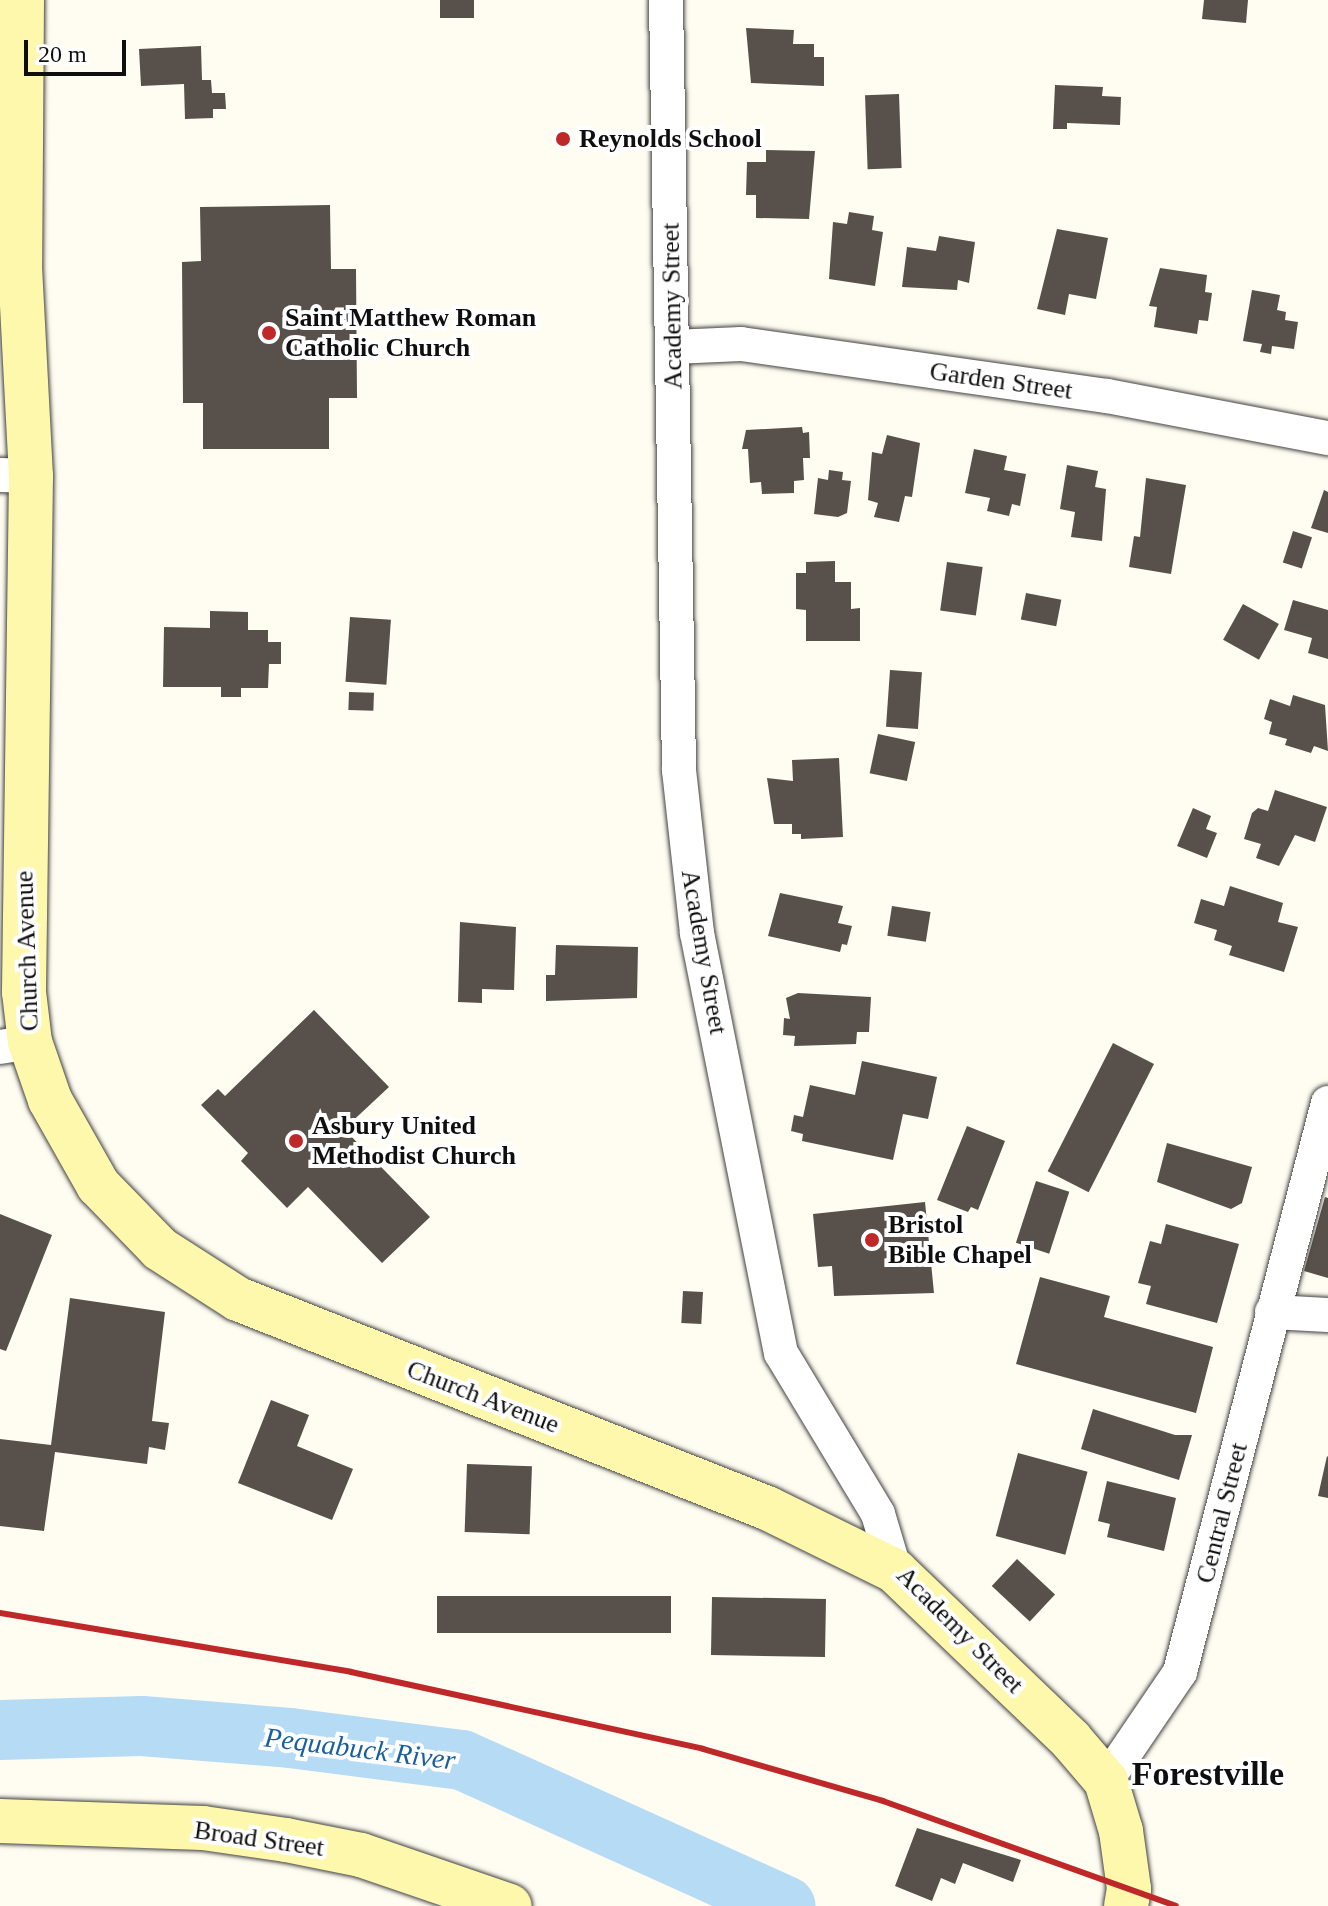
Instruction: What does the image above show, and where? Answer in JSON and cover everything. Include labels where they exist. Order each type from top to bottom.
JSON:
[{"type":"main road","name":"Church Avenue","points":[[22,0],[15,476],[22,949],[15,1044],[98,1185],[160,1249],[238,1299],[753,1502],[895,1571]]},
{"type":"main road","name":"Academy Street","points":[[895,1571],[1071,1740],[1106,1781]]},
{"type":"main road","points":[[1106,1781],[1121,1831],[1129,1889],[1126,1906]]},
{"type":"main road","name":"Broad Street","points":[[0,1821],[203,1828],[286,1840],[361,1855],[510,1906]]},
{"type":"street","name":"Academy Street","points":[[666,0],[679,770],[697,938],[781,1353],[878,1514],[895,1571]]},
{"type":"street","name":"Garden Street","points":[[673,347],[741,344],[1107,396],[1328,438]]},
{"type":"street","name":"Central Street","points":[[1106,1781],[1153,1719],[1180,1672],[1328,1103]]},
{"type":"street","points":[[1272,1312],[1328,1315]]},
{"type":"building","points":[[440,0],[474,0],[474,18],[440,18]]},
{"type":"building","points":[[1204,0],[1248,0],[1246,23],[1202,19]]},
{"type":"building","points":[[746,28],[794,30],[793,44],[814,44],[814,57],[824,57],[824,86],[751,83]]},
{"type":"building","points":[[201,46],[202,80],[211,80],[212,93],[225,93],[226,109],[213,109],[213,118],[185,119],[184,84],[141,86],[139,49]]},
{"type":"building","points":[[1055,85],[1103,87],[1102,96],[1121,97],[1120,125],[1067,123],[1067,129],[1053,129]]},
{"type":"building","points":[[899,94],[902,168],[868,169],[865,95]]},
{"type":"building","points":[[766,150],[815,151],[809,219],[756,218],[756,195],[746,195],[747,162],[766,162]]},
{"type":"building","name":"Saint Matthew Roman Catholic Church","points":[[330,205],[331,269],[356,269],[357,398],[329,398],[329,449],[203,449],[203,403],[183,403],[182,262],[201,261],[200,207]]},
{"type":"building","points":[[849,212],[874,216],[872,230],[883,232],[875,286],[829,279],[833,222],[847,224]]},
{"type":"building","points":[[1057,229],[1108,238],[1096,299],[1069,294],[1065,315],[1037,309]]},
{"type":"building","points":[[939,236],[975,242],[969,283],[958,280],[957,290],[902,287],[907,247],[936,251]]},
{"type":"building","points":[[1160,268],[1207,275],[1205,292],[1212,293],[1208,321],[1199,320],[1197,334],[1154,327],[1157,307],[1149,306]]},
{"type":"building","points":[[1252,290],[1280,295],[1277,310],[1286,312],[1285,320],[1298,322],[1294,349],[1272,346],[1271,354],[1260,352],[1262,344],[1243,341]]},
{"type":"building","points":[[802,427],[803,433],[809,432],[810,458],[803,458],[804,480],[794,481],[794,493],[762,494],[761,482],[750,483],[748,449],[742,449],[746,430]]},
{"type":"building","points":[[887,435],[920,443],[912,497],[905,496],[899,522],[874,517],[878,503],[868,500],[872,452],[882,454]]},
{"type":"building","points":[[974,449],[1007,456],[1004,470],[1026,474],[1020,506],[1012,504],[1009,516],[987,511],[990,498],[965,493]]},
{"type":"building","points":[[1067,465],[1098,471],[1095,487],[1106,489],[1102,541],[1071,537],[1075,512],[1060,509]]},
{"type":"building","points":[[829,470],[843,472],[842,480],[851,481],[847,513],[838,517],[814,514],[818,478],[828,480]]},
{"type":"building","points":[[1146,478],[1186,485],[1171,574],[1129,567],[1134,536],[1140,537]]},
{"type":"building","points":[[1324,490],[1328,492],[1328,533],[1311,528]]},
{"type":"building","points":[[1293,531],[1312,537],[1302,569],[1283,562]]},
{"type":"building","points":[[835,561],[835,582],[851,582],[851,609],[860,608],[860,641],[806,641],[806,610],[796,609],[796,573],[806,573],[806,562]]},
{"type":"building","points":[[947,562],[983,567],[976,616],[940,611]]},
{"type":"building","points":[[1026,593],[1061,600],[1056,626],[1021,620]]},
{"type":"building","points":[[1293,600],[1328,610],[1328,659],[1308,653],[1312,638],[1284,630]]},
{"type":"building","points":[[1243,604],[1279,624],[1259,660],[1223,640]]},
{"type":"building","points":[[210,611],[248,612],[248,630],[268,630],[268,642],[281,642],[281,664],[269,664],[268,688],[241,688],[241,697],[221,697],[221,687],[163,687],[164,627],[210,628]]},
{"type":"building","points":[[350,617],[391,620],[386,685],[345,682]]},
{"type":"building","points":[[890,670],[922,672],[918,729],[886,727]]},
{"type":"building","points":[[349,692],[374,693],[373,711],[348,710]]},
{"type":"building","points":[[1293,695],[1325,705],[1328,751],[1314,746],[1311,753],[1285,745],[1287,739],[1269,734],[1272,722],[1264,719],[1270,699],[1290,706]]},
{"type":"building","points":[[878,734],[915,742],[907,781],[870,773]]},
{"type":"building","points":[[839,758],[843,837],[801,839],[801,834],[792,834],[792,824],[774,824],[767,778],[793,781],[792,760]]},
{"type":"building","points":[[1275,790],[1327,807],[1315,842],[1295,835],[1279,866],[1256,858],[1261,844],[1244,839],[1252,813],[1258,808],[1268,811]]},
{"type":"building","points":[[1193,808],[1211,816],[1206,829],[1217,833],[1207,858],[1177,846]]},
{"type":"building","points":[[1230,886],[1283,903],[1278,922],[1298,927],[1284,972],[1229,955],[1232,946],[1214,940],[1217,930],[1194,923],[1201,899],[1224,906]]},
{"type":"building","points":[[780,893],[843,906],[838,923],[852,926],[847,945],[842,944],[840,952],[768,936]]},
{"type":"building","points":[[892,906],[931,912],[926,942],[887,936]]},
{"type":"building","points":[[460,922],[516,927],[514,990],[482,989],[482,1003],[458,1002]]},
{"type":"building","points":[[556,945],[638,947],[637,998],[546,1001],[546,975],[555,975]]},
{"type":"building","points":[[798,993],[871,997],[869,1032],[857,1032],[856,1044],[794,1046],[795,1036],[783,1035],[784,1018],[790,1019],[786,998]]},
{"type":"building","name":"Asbury United Methodist Church","points":[[314,1010],[389,1087],[344,1129],[430,1217],[382,1263],[308,1187],[287,1208],[241,1161],[248,1153],[201,1105],[218,1089],[225,1096]]},
{"type":"building","points":[[1113,1043],[1154,1064],[1089,1192],[1048,1171]]},
{"type":"building","points":[[862,1061],[937,1077],[928,1119],[903,1114],[893,1160],[802,1141],[803,1134],[791,1131],[794,1115],[803,1117],[810,1085],[855,1095]]},
{"type":"building","points":[[967,1126],[1005,1141],[978,1210],[971,1207],[968,1212],[937,1200]]},
{"type":"building","points":[[1167,1143],[1252,1167],[1242,1203],[1231,1209],[1157,1182]]},
{"type":"building","points":[[1036,1181],[1069,1192],[1049,1254],[1016,1243]]},
{"type":"building","points":[[1325,1197],[1328,1198],[1328,1278],[1304,1271]]},
{"type":"building","name":"Bristol Bible Chapel","points":[[925,1202],[934,1293],[834,1296],[832,1266],[818,1267],[813,1214]]},
{"type":"building","points":[[0,1214],[52,1235],[6,1351],[0,1349]]},
{"type":"building","points":[[1166,1224],[1239,1244],[1217,1323],[1146,1304],[1151,1286],[1138,1283],[1150,1241],[1161,1244]]},
{"type":"building","points":[[1040,1277],[1110,1296],[1104,1317],[1213,1347],[1196,1413],[1016,1364]]},
{"type":"building","points":[[683,1291],[703,1292],[701,1324],[681,1323]]},
{"type":"building","points":[[70,1298],[165,1312],[152,1421],[169,1423],[165,1450],[149,1447],[147,1464],[55,1452],[44,1531],[0,1526],[0,1439],[51,1445]]},
{"type":"building","points":[[271,1400],[309,1415],[297,1446],[353,1469],[332,1520],[238,1483]]},
{"type":"building","points":[[1093,1409],[1175,1435],[1192,1435],[1179,1480],[1081,1449]]},
{"type":"building","points":[[1018,1453],[1088,1472],[1065,1555],[996,1536]]},
{"type":"building","points":[[1328,1457],[1328,1498],[1318,1496]]},
{"type":"building","points":[[467,1464],[532,1466],[530,1534],[465,1532]]},
{"type":"building","points":[[1107,1481],[1176,1498],[1164,1551],[1107,1537],[1110,1524],[1098,1521]]},
{"type":"building","points":[[1017,1559],[1055,1594],[1030,1622],[992,1586]]},
{"type":"building","points":[[437,1596],[671,1596],[671,1633],[437,1633]]},
{"type":"building","points":[[712,1597],[826,1599],[825,1657],[711,1655]]},
{"type":"building","points":[[917,1828],[1021,1860],[1013,1882],[963,1863],[955,1884],[941,1878],[932,1901],[895,1886]]},
{"type":"waterway","name":"Pequabuck River","points":[[0,1730],[142,1726],[290,1738],[462,1760],[786,1906]]},
{"type":"railway","points":[[0,1613],[351,1672],[703,1749],[883,1801],[1176,1906]]},
{"type":"place","name":"Reynolds School","points":[[563,139]]},
{"type":"place","name":"Saint Matthew Roman Catholic Church","points":[[269,333]]},
{"type":"place","name":"Asbury United Methodist Church","points":[[296,1141]]},
{"type":"place","name":"Bristol Bible Chapel","points":[[872,1240]]},
{"type":"district","name":"Forestville","points":[[1208,1774]]}]
